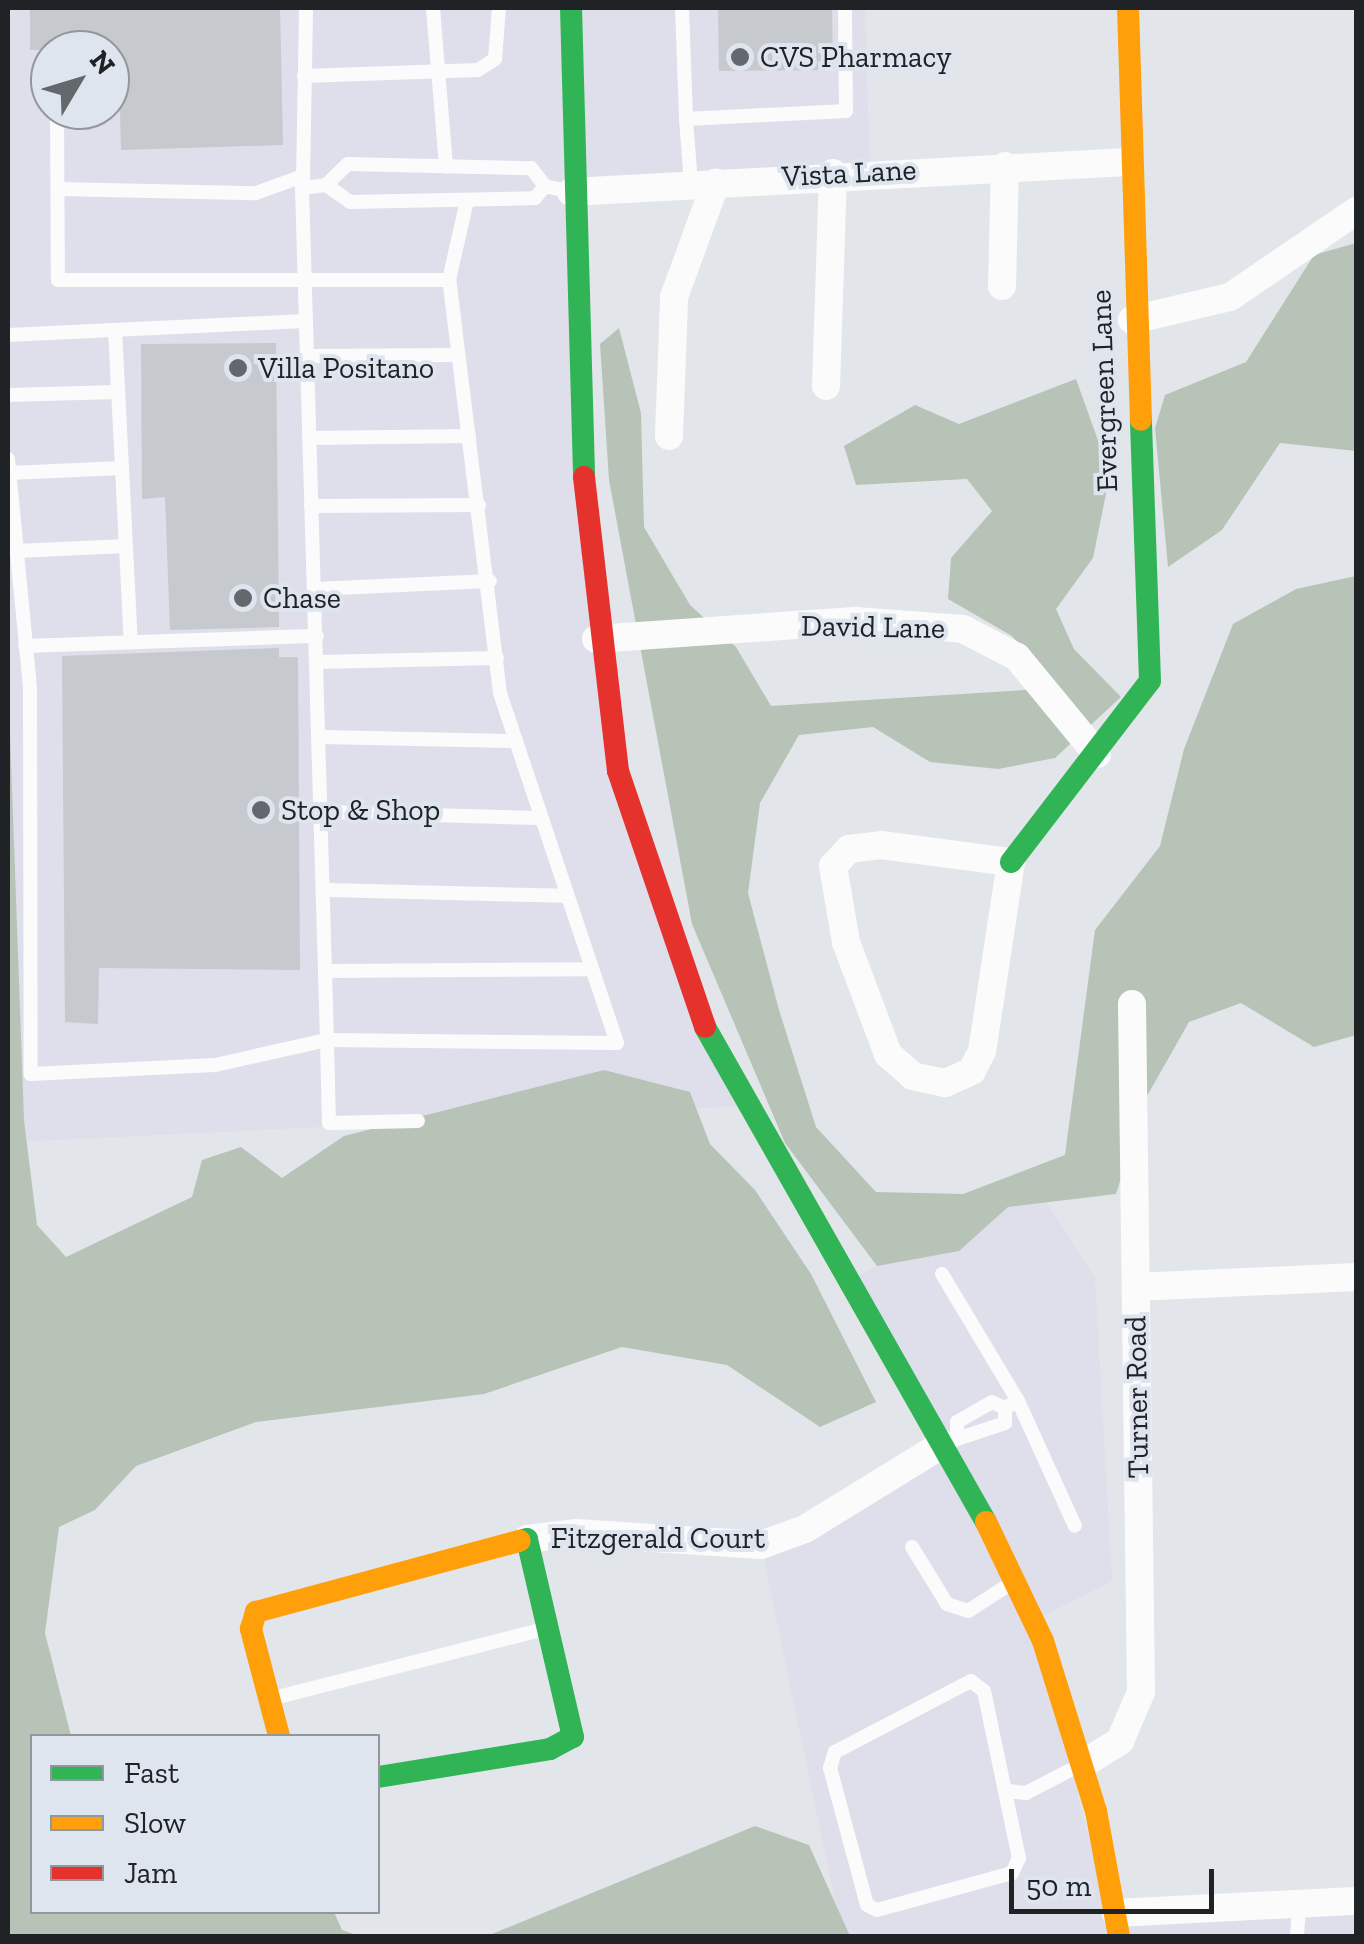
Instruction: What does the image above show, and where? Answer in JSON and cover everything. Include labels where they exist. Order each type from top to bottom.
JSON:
[{"type":"main road","points":[[570,8],[558,189],[596,639],[618,770],[667,936],[710,1038],[950,1441],[1015,1581],[1083,1764],[1118,1924]]},
{"type":"main road","name":"Evergreen Lane","points":[[1011,862],[1143,699],[1150,670],[1132,320],[1128,8]]},
{"type":"main road","name":"Fitzgerald Court","points":[[279,1734],[251,1629],[256,1612],[526,1539],[573,1737],[550,1749],[380,1777]]},
{"type":"street","name":"Vista Lane","points":[[558,189],[1127,162]]},
{"type":"street","points":[[1002,286],[1005,166]]},
{"type":"street","points":[[826,386],[833,173]]},
{"type":"street","points":[[668,436],[674,297],[703,182]]},
{"type":"street","points":[[1132,320],[1230,297],[1356,210]]},
{"type":"street","name":"David Lane","points":[[596,639],[856,621],[964,629],[1017,657],[1097,754]]},
{"type":"street","points":[[881,845],[1011,862],[982,1051],[972,1071],[945,1083],[913,1076],[868,1018],[832,866],[850,848],[881,845]]},
{"type":"street","name":"Turner Road","points":[[1083,1764],[1120,1742],[1141,1692],[1132,1004]]},
{"type":"street","points":[[1136,1287],[1356,1277]]},
{"type":"street","name":"Fitzgerald Court","points":[[526,1539],[576,1533],[761,1545],[805,1530],[950,1441]]},
{"type":"street","points":[[1118,1924],[1356,1901]]},
{"type":"lane","points":[[306,8],[305,321],[327,890],[329,1122],[418,1121]]},
{"type":"lane","points":[[434,8],[435,74],[446,166]]},
{"type":"lane","points":[[304,76],[435,74],[495,59],[499,8]]},
{"type":"lane","points":[[682,8],[686,119],[703,182]]},
{"type":"lane","points":[[686,119],[846,111],[844,8]]},
{"type":"lane","points":[[57,130],[58,280],[449,274]]},
{"type":"lane","points":[[58,189],[256,193],[303,182],[326,185],[350,202],[536,198],[558,189],[532,168],[348,164],[326,185]]},
{"type":"lane","points":[[8,459],[25,646],[31,1074],[215,1065],[327,1040],[617,1043],[515,741],[497,658],[480,505],[456,356],[449,274],[468,200]]},
{"type":"lane","points":[[8,336],[305,321]]},
{"type":"lane","points":[[115,330],[131,643]]},
{"type":"lane","points":[[306,356],[456,356]]},
{"type":"lane","points":[[8,394],[118,392]]},
{"type":"lane","points":[[309,438],[468,436]]},
{"type":"lane","points":[[9,473],[122,468]]},
{"type":"lane","points":[[311,506],[480,505]]},
{"type":"lane","points":[[16,551],[126,546]]},
{"type":"lane","points":[[315,589],[490,581]]},
{"type":"lane","points":[[25,646],[317,636]]},
{"type":"lane","points":[[318,662],[497,658]]},
{"type":"lane","points":[[321,737],[515,741]]},
{"type":"lane","points":[[324,812],[539,818]]},
{"type":"lane","points":[[327,890],[566,896]]},
{"type":"lane","points":[[327,971],[592,969]]},
{"type":"lane","points":[[942,1274],[1075,1526]]},
{"type":"lane","points":[[992,1402],[1012,1405],[1005,1423],[972,1441],[950,1441],[957,1422],[992,1402]]},
{"type":"lane","points":[[912,1547],[948,1604],[968,1611],[1015,1581]]},
{"type":"lane","points":[[270,1699],[550,1628]]},
{"type":"lane","points":[[971,1682],[984,1691],[1007,1791],[1019,1858],[1012,1873],[877,1910],[867,1905],[830,1768],[835,1752],[971,1682]]},
{"type":"lane","points":[[1007,1791],[1026,1793],[1083,1764]]},
{"type":"lane","points":[[1298,1904],[1298,1936]]},
{"type":"shaded area","points":[[8,8],[865,8],[870,171],[572,192],[618,771],[746,1106],[17,1142],[8,937]]},
{"type":"shaded area","points":[[1032,1180],[1095,1277],[1112,1581],[1033,1621],[1114,1936],[842,1936],[761,1545],[937,1448],[846,1283]]},
{"type":"shaded area","points":[[1356,1901],[1356,1936],[1119,1936],[1116,1913]]},
{"type":"green space","points":[[1356,243],[1356,451],[1280,443],[1222,530],[1168,567],[1155,428],[1165,395],[1246,362],[1314,255]]},
{"type":"green space","points":[[619,328],[641,413],[644,527],[690,605],[736,647],[771,706],[1056,688],[1012,636],[948,599],[951,558],[992,511],[967,479],[856,485],[844,446],[915,405],[959,424],[1076,379],[1110,474],[1093,558],[1056,609],[1074,649],[1121,697],[1055,758],[998,769],[930,762],[873,727],[799,735],[760,803],[748,893],[779,1010],[816,1127],[876,1192],[963,1194],[1065,1155],[1095,930],[1160,846],[1184,749],[1233,624],[1296,589],[1356,576],[1356,1035],[1314,1047],[1241,1003],[1189,1022],[1147,1096],[1116,1194],[1008,1207],[959,1251],[877,1266],[785,1143],[692,924],[609,480],[600,344]]},
{"type":"green space","points":[[8,677],[24,1120],[37,1225],[66,1257],[192,1197],[202,1160],[241,1147],[282,1178],[344,1136],[604,1070],[690,1092],[710,1144],[755,1190],[811,1274],[876,1402],[820,1427],[727,1365],[622,1347],[484,1394],[256,1422],[136,1466],[95,1510],[59,1527],[45,1633],[70,1734],[30,1734],[30,1914],[335,1914],[342,1930],[359,1936],[8,1936]]},
{"type":"green space","points":[[755,1826],[809,1845],[850,1936],[487,1936]]},
{"type":"building","points":[[30,8],[280,8],[283,145],[121,150],[121,130],[130,130],[130,30],[30,30]]},
{"type":"building","points":[[718,8],[832,8],[833,70],[719,71]]},
{"type":"building","points":[[276,343],[279,627],[170,630],[165,497],[142,499],[141,344]]},
{"type":"building","points":[[279,648],[279,657],[298,657],[300,970],[99,968],[98,1024],[65,1022],[62,656]]},
{"type":"traffic: fast","points":[[571,8],[584,477]]},
{"type":"traffic: fast","points":[[1011,862],[1150,681],[1141,420]]},
{"type":"traffic: fast","points":[[705,1027],[986,1522]]},
{"type":"traffic: fast","points":[[380,1777],[550,1749],[573,1737],[527,1539],[520,1541]]},
{"type":"traffic: slow","points":[[1128,8],[1141,420]]},
{"type":"traffic: slow","points":[[986,1522],[1043,1641],[1096,1811],[1119,1936]]},
{"type":"traffic: slow","points":[[278,1734],[251,1629],[256,1612],[520,1541]]},
{"type":"traffic: jam","points":[[584,477],[618,771],[705,1027]]},
{"type":"place","name":"CVS Pharmacy","points":[[740,57]]},
{"type":"place","name":"Villa Positano","points":[[238,368]]},
{"type":"place","name":"Chase","points":[[243,598]]},
{"type":"place","name":"Stop & Shop","points":[[261,810]]}]
